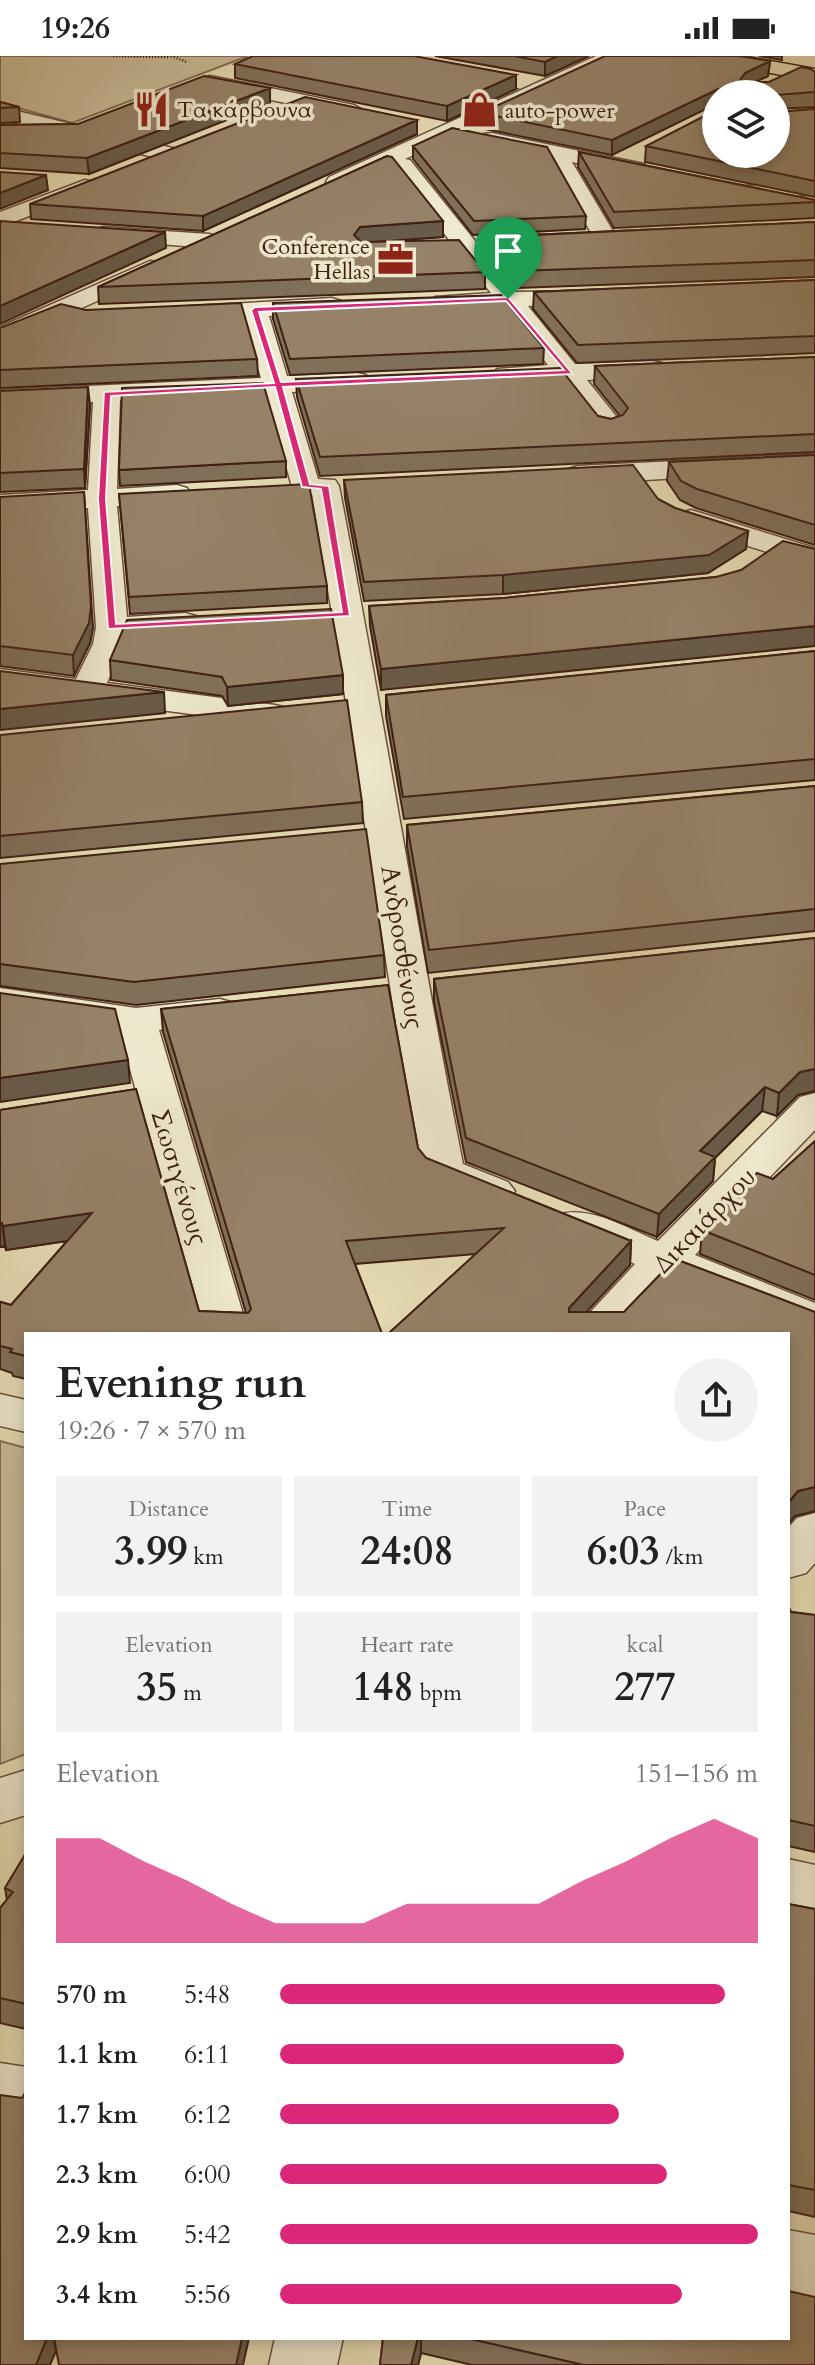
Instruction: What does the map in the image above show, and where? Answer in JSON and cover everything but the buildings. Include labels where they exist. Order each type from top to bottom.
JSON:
[{"type":"main road","points":[[709,56],[806,73]]},
{"type":"street","points":[[317,191],[612,56]]},
{"type":"street","points":[[237,67],[195,83],[376,116]]},
{"type":"street","points":[[786,80],[806,73]]},
{"type":"street","points":[[518,80],[548,86]]},
{"type":"street","points":[[273,113],[303,101]]},
{"type":"street","points":[[0,113],[70,131],[177,151],[140,165]]},
{"type":"street","points":[[0,131],[70,131],[99,120]]},
{"type":"street","points":[[420,125],[659,174]]},
{"type":"street","points":[[614,165],[639,152]]},
{"type":"street","points":[[565,154],[560,161],[605,238]]},
{"type":"street","points":[[385,160],[402,165],[610,426]]},
{"type":"street","points":[[0,220],[104,180],[41,180]]},
{"type":"street","points":[[815,187],[740,191],[815,206]]},
{"type":"street","points":[[0,227],[45,230]]},
{"type":"street","points":[[0,337],[216,238],[75,232]]},
{"type":"street","points":[[574,239],[635,236]]},
{"type":"street","points":[[438,248],[496,243]]},
{"type":"street","points":[[412,303],[617,295]]},
{"type":"street","points":[[59,310],[87,316],[102,315]]},
{"type":"street","name":"Ανδροσθένους","points":[[255,310],[278,385],[315,486],[347,614],[335,708],[386,836],[409,991],[443,1171],[815,1320]]},
{"type":"street","points":[[163,313],[352,310]]},
{"type":"street","points":[[478,376],[677,368]]},
{"type":"street","points":[[0,398],[386,380]]},
{"type":"street","points":[[88,688],[109,644],[112,627],[102,499],[107,393]]},
{"type":"street","points":[[547,476],[657,492],[815,462]]},
{"type":"street","points":[[275,489],[356,485]]},
{"type":"street","points":[[0,504],[212,492]]},
{"type":"street","points":[[657,492],[765,555],[815,558]]},
{"type":"street","points":[[316,616],[378,613]]},
{"type":"street","points":[[112,627],[222,621]]},
{"type":"street","points":[[0,679],[335,708]]},
{"type":"street","points":[[137,729],[335,708]]},
{"type":"street","points":[[0,1000],[136,1020],[257,1007]]},
{"type":"street","name":"Σωσιγένους","points":[[136,1020],[140,1097],[225,1332]]},
{"type":"street","name":"Δικαιάρχου","points":[[595,1332],[815,1106]]},
{"type":"street","points":[[0,1410],[24,1416]]},
{"type":"street","points":[[790,1558],[815,1531]]},
{"type":"street","points":[[0,1801],[24,1793]]},
{"type":"street","points":[[790,1883],[815,1889]]},
{"type":"street","points":[[0,2090],[24,2094]]},
{"type":"street","points":[[790,2260],[815,2266]]},
{"type":"street","points":[[303,2365],[309,2340]]},
{"type":"path","points":[[113,56],[169,57]]},
{"type":"shaded area","points":[[0,56],[248,56],[72,123],[0,103]]},
{"type":"shaded area","points":[[0,1441],[24,1447],[24,1755],[0,1764]]},
{"type":"place","name":"Τα κάρβουνα","points":[[151,109]]},
{"type":"place","name":"auto-power","points":[[479,110]]},
{"type":"place","name":"Conference Hellas","points":[[396,259]]},
{"type":"route","points":[[508,299],[255,310],[278,385],[306,487],[325,486],[347,614],[112,627],[102,499],[107,393],[278,385],[570,372],[508,299]]}]
